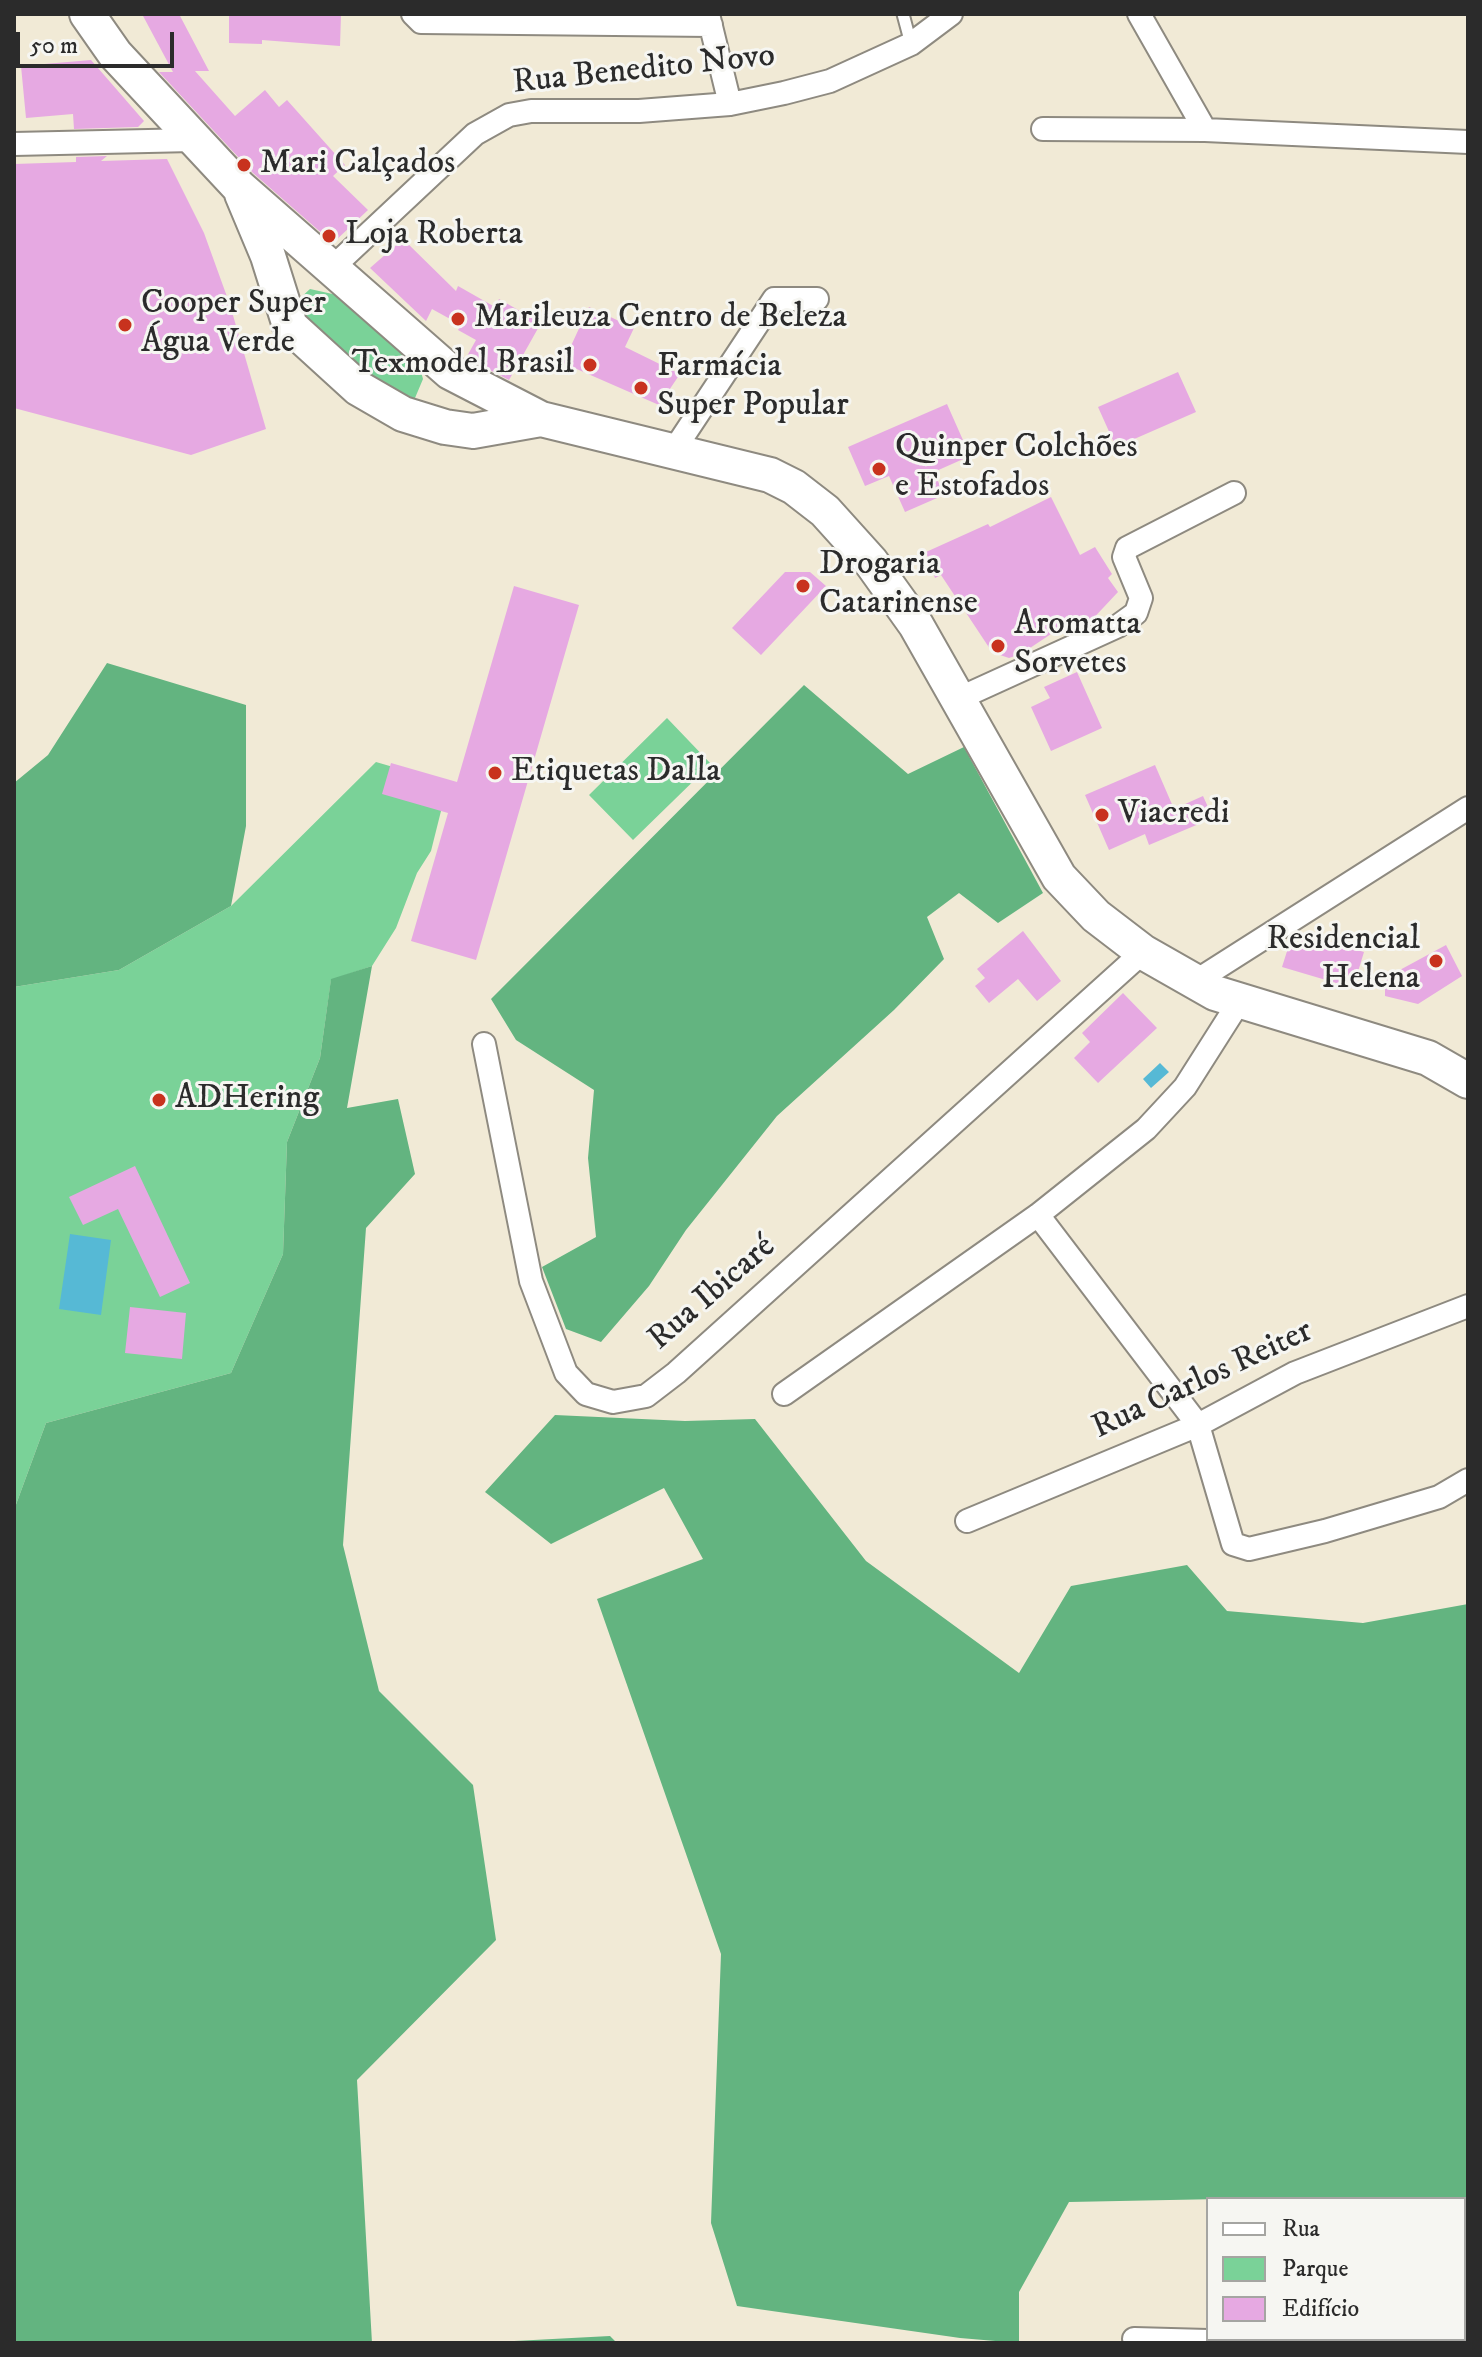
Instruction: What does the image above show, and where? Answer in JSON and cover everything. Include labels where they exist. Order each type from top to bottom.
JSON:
[{"type":"main road","points":[[87,14],[115,54],[239,187],[438,362],[541,419],[770,475],[810,498],[847,532],[916,625],[1059,877],[1096,916],[1143,952],[1193,983],[1239,1002],[1428,1058],[1468,1081]]},
{"type":"main road","points":[[239,187],[281,292],[290,326],[320,357],[378,402],[403,414],[473,431],[541,419]]},
{"type":"main road","points":[[281,292],[298,277],[332,268]]},
{"type":"main road","points":[[403,414],[430,402],[438,380],[438,362]]},
{"type":"street","points":[[413,14],[421,22],[710,20],[730,104]]},
{"type":"street","name":"Rua Benedito Novo","points":[[332,268],[475,134],[509,115],[531,111],[639,111],[730,104],[830,81],[911,44],[951,14]]},
{"type":"street","points":[[1139,14],[1205,130]]},
{"type":"street","points":[[1043,129],[1205,130],[1468,142]]},
{"type":"street","points":[[14,144],[193,140]]},
{"type":"street","points":[[674,450],[774,299],[817,299]]},
{"type":"street","points":[[960,698],[1118,626],[1136,613],[1141,598],[1124,557],[1127,548],[1234,493]]},
{"type":"street","points":[[1193,983],[1468,808]]},
{"type":"street","name":"Rua Ibicaré","points":[[484,1044],[531,1281],[566,1373],[586,1394],[613,1402],[646,1396],[676,1373],[1143,952]]},
{"type":"street","points":[[784,1394],[1038,1215],[1146,1129],[1185,1087],[1239,1002]]},
{"type":"street","points":[[1038,1215],[1198,1425],[1233,1544],[1249,1549],[1325,1531],[1439,1497],[1468,1480]]},
{"type":"street","name":"Rua Carlos Reiter","points":[[967,1521],[1198,1425],[1295,1373],[1468,1306]]},
{"type":"street","points":[[1134,2339],[1206,2341]]},
{"type":"street","points":[[1208,2341],[1282,2343]]},
{"type":"lane","points":[[903,14],[911,44]]},
{"type":"green space","points":[[310,289],[337,295],[420,368],[423,379],[415,398],[406,402],[308,331],[299,299]]},
{"type":"green space","points":[[107,663],[246,705],[246,826],[231,906],[119,970],[14,987],[14,783],[48,755]]},
{"type":"green space","points":[[804,685],[908,774],[964,747],[1043,893],[998,923],[959,893],[927,917],[944,959],[894,1010],[777,1116],[686,1230],[649,1286],[601,1342],[566,1329],[542,1267],[596,1237],[588,1158],[594,1090],[516,1040],[491,999]]},
{"type":"green space","points":[[667,718],[711,764],[633,840],[589,795]]},
{"type":"green space","name":"ADHering","points":[[376,762],[448,783],[431,851],[417,873],[396,928],[372,966],[331,980],[320,1058],[287,1142],[283,1254],[231,1373],[46,1423],[14,1510],[14,987],[119,970],[231,906]]},
{"type":"green space","points":[[372,966],[347,1108],[398,1099],[415,1174],[366,1228],[343,1545],[379,1691],[473,1785],[496,1940],[357,2080],[372,2343],[14,2343],[14,1510],[46,1423],[231,1373],[283,1254],[287,1142],[320,1058],[331,979]]},
{"type":"green space","points":[[555,1415],[685,1421],[755,1419],[866,1561],[1019,1673],[1071,1586],[1187,1565],[1227,1611],[1363,1623],[1468,1604],[1468,2260],[1466,2197],[1206,2197],[1069,2202],[1019,2292],[1019,2343],[960,2338],[737,2306],[711,2223],[721,1954],[597,1599],[703,1559],[664,1488],[551,1544],[485,1492]]},
{"type":"green space","points":[[610,2336],[617,2343],[476,2343]]},
{"type":"water","points":[[1160,1063],[1169,1072],[1151,1088],[1143,1079]]},
{"type":"water","points":[[70,1234],[111,1240],[101,1315],[59,1309]]},
{"type":"building","points":[[142,14],[179,14],[209,71],[195,71],[235,116],[265,90],[279,107],[287,100],[345,165],[333,176],[368,210],[333,243],[253,173],[159,72],[173,72]]},
{"type":"building","points":[[229,14],[341,14],[340,46],[262,40],[262,44],[229,43]]},
{"type":"building","points":[[91,60],[144,121],[138,127],[74,129],[73,114],[26,118],[21,66]]},
{"type":"building","name":"Cooper Super Água Verde","points":[[107,156],[101,161],[167,159],[204,233],[230,305],[266,429],[191,455],[14,408],[14,164],[76,162],[76,157]]},
{"type":"building","points":[[403,239],[456,291],[458,286],[495,307],[499,299],[541,323],[509,380],[466,358],[476,340],[458,330],[461,325],[432,309],[426,321],[370,268]]},
{"type":"building","points":[[589,307],[634,328],[625,347],[680,374],[659,405],[563,363]]},
{"type":"building","points":[[1178,372],[1196,412],[1116,447],[1098,407]]},
{"type":"building","points":[[947,404],[970,456],[934,472],[944,495],[905,512],[889,476],[865,486],[848,447]]},
{"type":"building","points":[[1051,497],[1080,555],[1095,547],[1112,574],[1108,578],[1118,592],[1088,624],[1063,633],[1060,628],[1021,654],[1009,658],[992,652],[941,575],[935,578],[926,552],[988,524],[990,527]]},
{"type":"building","points":[[785,572],[810,572],[826,586],[761,655],[732,628]]},
{"type":"building","name":"Etiquetas Dalla","points":[[514,586],[579,605],[476,960],[411,941],[448,813],[382,794],[391,763],[457,782]]},
{"type":"building","points":[[1077,672],[1102,728],[1051,751],[1031,707],[1050,698],[1044,687]]},
{"type":"building","points":[[1155,765],[1174,809],[1203,796],[1213,818],[1149,845],[1145,834],[1109,850],[1085,795]]},
{"type":"building","points":[[1023,931],[1061,981],[1037,1001],[1018,979],[989,1003],[975,986],[985,978],[977,969]]},
{"type":"building","points":[[1303,934],[1364,952],[1353,988],[1282,967],[1289,945],[1299,948]]},
{"type":"building","name":"Residencial Helena","points":[[1446,945],[1462,976],[1418,1004],[1385,996],[1385,978]]},
{"type":"building","points":[[1123,993],[1157,1028],[1098,1083],[1074,1058],[1090,1042],[1082,1033]]},
{"type":"building","points":[[135,1166],[190,1283],[160,1297],[118,1209],[83,1225],[69,1197]]},
{"type":"building","points":[[130,1307],[186,1313],[182,1359],[125,1353]]},
{"type":"place","name":"Mari Calçados","points":[[244,165]]},
{"type":"place","name":"Loja Roberta","points":[[329,236]]},
{"type":"place","name":"Marileuza Centro de Beleza","points":[[458,319]]},
{"type":"place","name":"Cooper Super Água Verde","points":[[125,325]]},
{"type":"place","name":"Texmodel Brasil","points":[[590,365]]},
{"type":"place","name":"Farmácia Super Popular","points":[[641,388]]},
{"type":"place","name":"Quinper Colchões e Estofados","points":[[879,469]]},
{"type":"place","name":"Drogaria Catarinense","points":[[803,586]]},
{"type":"place","name":"Aromatta Sorvetes","points":[[998,646]]},
{"type":"place","name":"Etiquetas Dalla","points":[[495,773]]},
{"type":"place","name":"Viacredi","points":[[1102,815]]},
{"type":"place","name":"Residencial Helena","points":[[1436,961]]},
{"type":"place","name":"ADHering","points":[[159,1100]]}]
